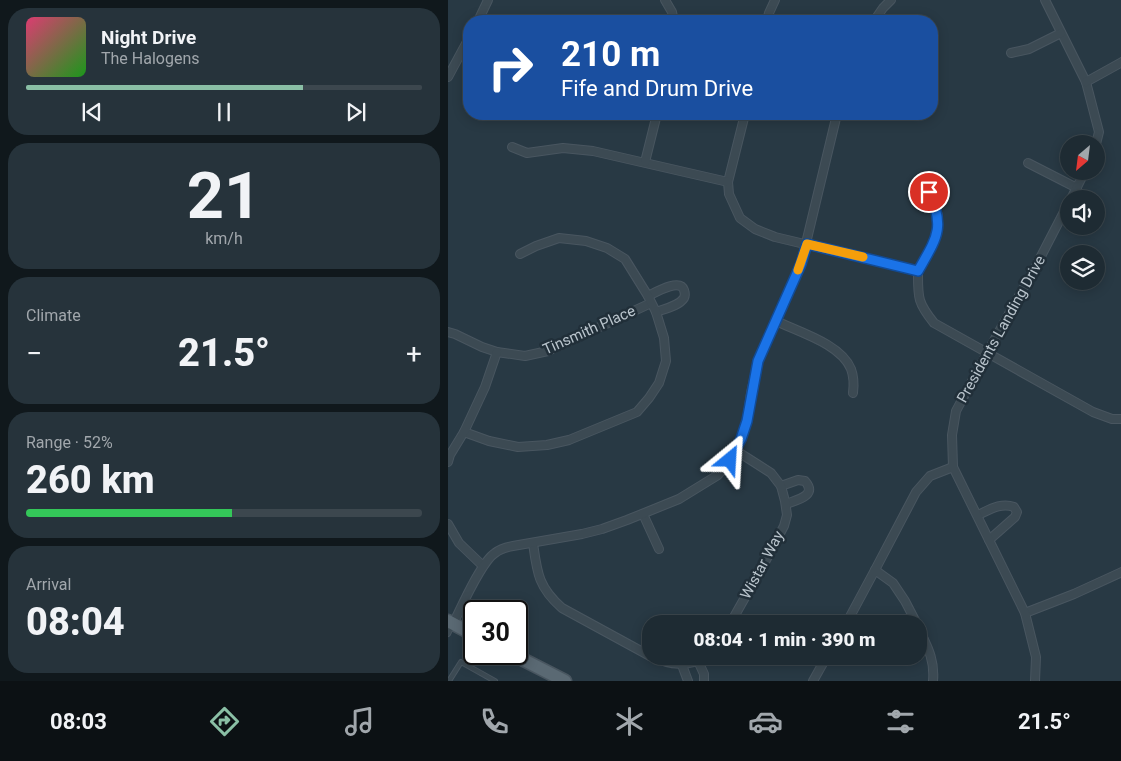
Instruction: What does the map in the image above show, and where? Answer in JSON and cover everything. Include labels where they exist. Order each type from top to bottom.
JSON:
[{"type":"main road","points":[[450,626],[463,631]]},
{"type":"main road","points":[[528,662],[563,680]]},
{"type":"street","points":[[481,15],[488,0]]},
{"type":"street","points":[[768,15],[775,0]]},
{"type":"street","points":[[878,15],[890,0]]},
{"type":"street","points":[[1045,0],[1086,82],[1098,135]]},
{"type":"street","points":[[669,2],[673,15]]},
{"type":"street","points":[[1011,54],[1061,33]]},
{"type":"street","points":[[448,77],[463,49]]},
{"type":"street","points":[[1086,82],[1122,62]]},
{"type":"street","points":[[645,162],[656,120]]},
{"type":"street","points":[[743,120],[728,182],[729,194],[736,211],[747,225],[770,235],[918,271]]},
{"type":"street","points":[[450,626],[483,566],[493,553],[504,548],[596,531],[643,514],[679,499],[718,475],[730,460],[741,439],[747,421],[758,361],[801,264],[836,120]]},
{"type":"street","points":[[512,147],[527,153],[563,148],[593,150],[728,182]]},
{"type":"street","points":[[1028,162],[1077,188],[1081,180]]},
{"type":"street","points":[[923,178],[936,206],[938,223],[933,245],[918,271],[918,293],[924,312],[934,323],[1093,412],[1112,419],[1122,419]]},
{"type":"street","name":"Presidents Landing Drive","points":[[1035,681],[1036,656],[1026,613],[953,467],[952,435],[956,412],[986,353],[1060,219]]},
{"type":"street","points":[[464,432],[489,441],[518,447],[548,445],[569,440],[637,412],[659,383],[666,361],[664,338],[656,312],[625,259],[607,248],[586,241],[559,238],[520,254]]},
{"type":"street","name":"Tinsmith Place","points":[[448,332],[497,352],[525,356],[548,351],[650,299],[661,289],[681,286],[684,289],[685,296],[677,304],[656,312]]},
{"type":"street","points":[[776,321],[836,350],[851,369],[854,380],[853,393]]},
{"type":"street","points":[[448,462],[486,387],[497,352]]},
{"type":"street","name":"Wistar Way","points":[[735,450],[771,473],[781,486],[787,515],[784,526],[735,615]]},
{"type":"street","points":[[851,615],[916,492],[930,476],[953,467]]},
{"type":"street","points":[[781,486],[798,480],[805,481],[809,485],[809,492],[806,497],[786,504]]},
{"type":"street","points":[[978,515],[1002,505],[1014,507],[1017,512],[1015,517],[989,540]]},
{"type":"street","points":[[643,514],[659,548]]},
{"type":"street","points":[[448,524],[459,543],[483,566]]},
{"type":"street","points":[[448,541],[457,539]]},
{"type":"street","points":[[533,543],[540,580],[553,600],[562,608],[642,651]]},
{"type":"street","points":[[876,570],[893,583],[912,615]]},
{"type":"street","points":[[1026,613],[1122,572]]},
{"type":"street","points":[[927,646],[934,669],[933,681]]},
{"type":"street","points":[[682,665],[688,681]]},
{"type":"street","points":[[700,665],[704,674],[704,681]]},
{"type":"street","points":[[814,681],[822,665]]},
{"type":"lane","points":[[449,681],[461,662],[495,681]]},
{"type":"slow traffic","points":[[798,270],[807,244],[863,257]]},
{"type":"route","points":[[730,460],[741,439],[747,421],[758,361],[801,264],[807,244],[918,271],[933,245],[938,223],[936,206],[929,192]]}]
